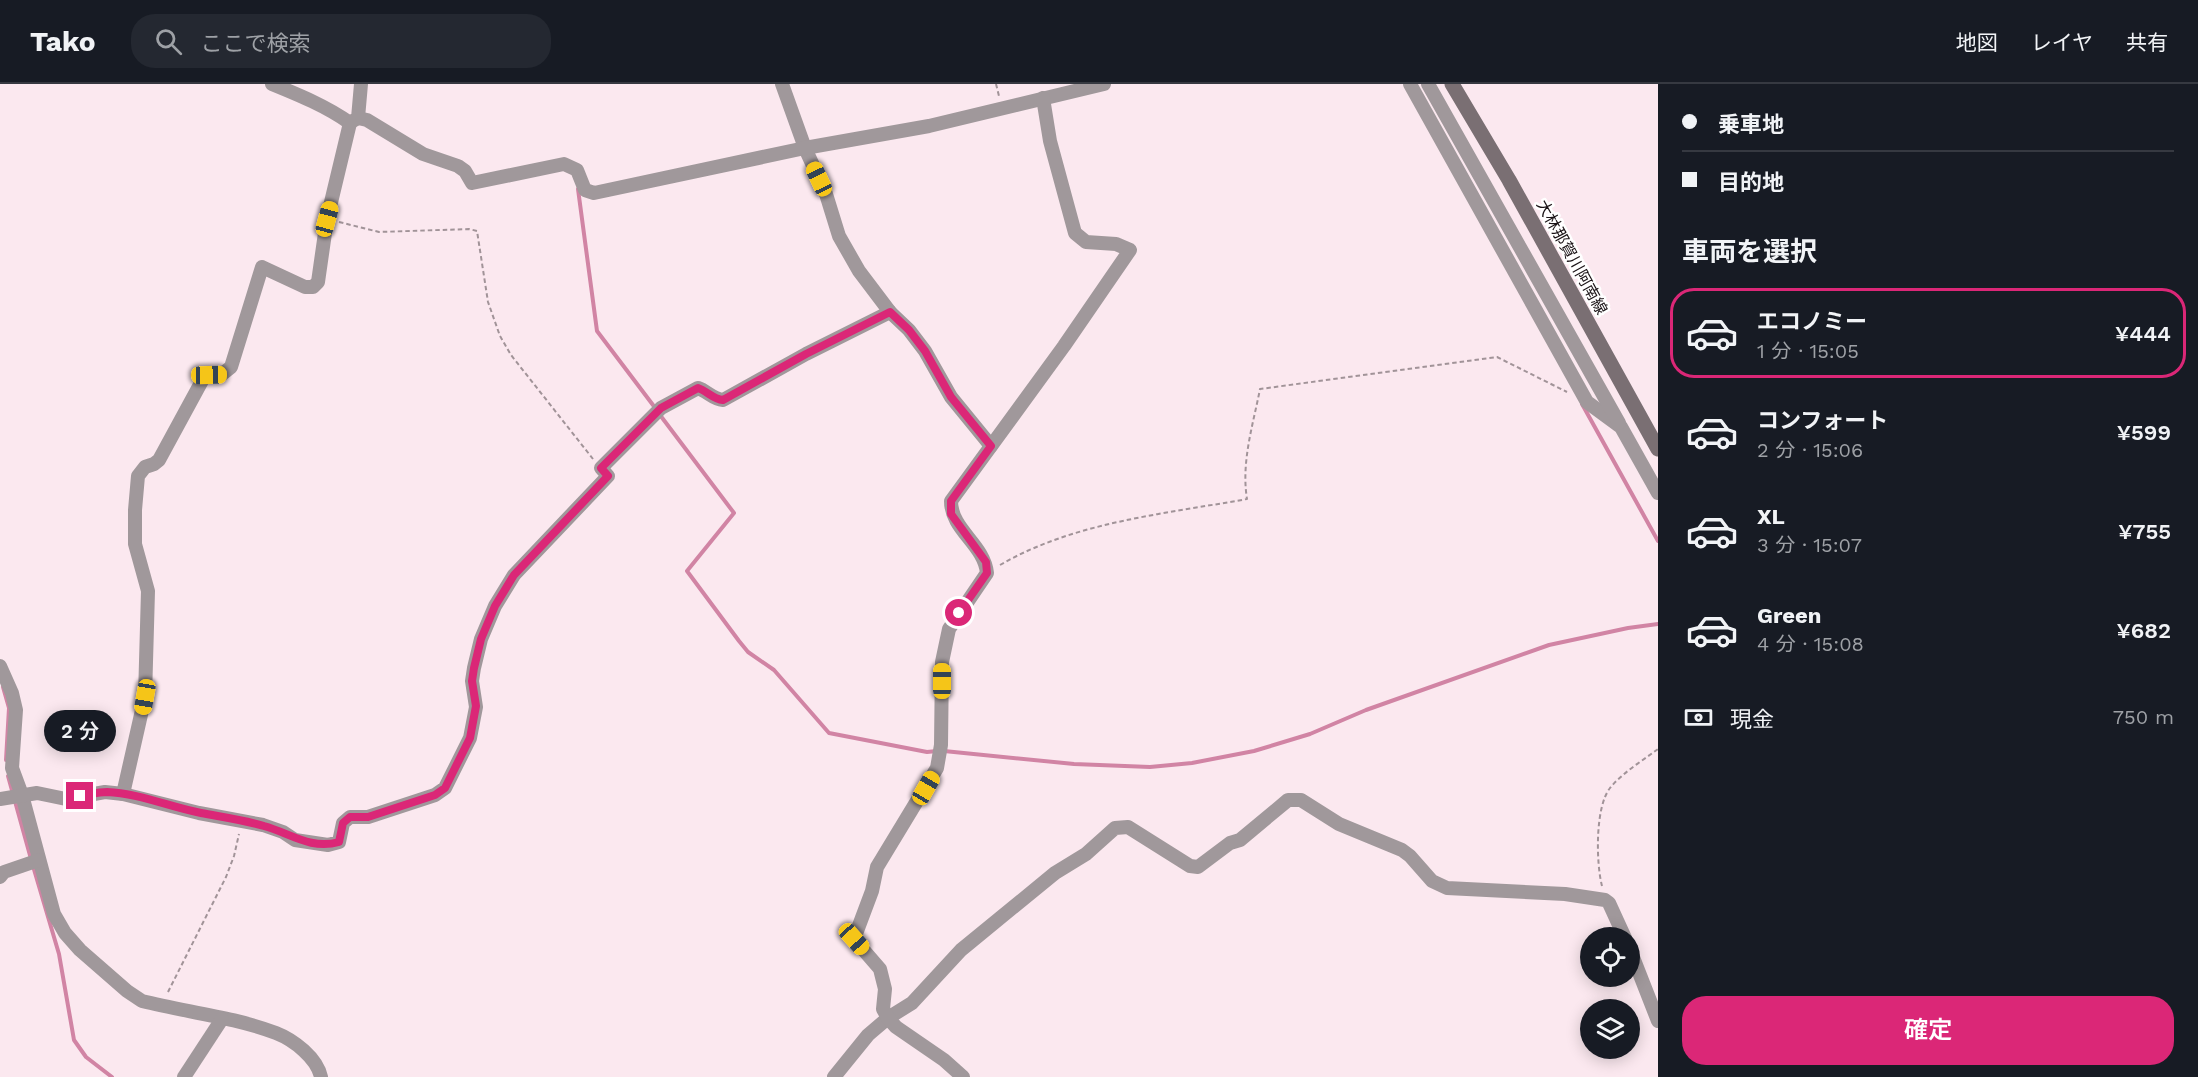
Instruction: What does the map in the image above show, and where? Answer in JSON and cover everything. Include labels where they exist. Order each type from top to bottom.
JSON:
[{"type":"main road","name":"大林那賀川阿南線","points":[[1452,84],[1515,190],[1658,449]]},
{"type":"street","points":[[272,84],[354,121],[367,120],[423,154],[458,166],[465,171],[472,183],[564,164],[578,170],[585,190],[594,193],[805,148],[929,126],[1104,84]]},
{"type":"street","points":[[123,794],[145,697],[148,591],[135,544],[138,476],[145,467],[159,460],[203,379],[209,375],[221,375],[231,367],[262,267],[305,287],[313,287],[318,282],[327,219],[354,121],[361,84]]},
{"type":"street","points":[[782,84],[805,148],[826,194],[839,236],[859,271],[890,312],[909,330],[925,351],[951,397],[991,446]]},
{"type":"street","points":[[1410,84],[1587,402],[1622,428]]},
{"type":"street","points":[[1428,84],[1658,493]]},
{"type":"street","points":[[963,1077],[944,1060],[896,1027],[888,1018],[883,1009],[885,989],[880,969],[854,939],[872,891],[877,867],[938,768],[941,745],[942,662],[949,628],[987,573],[986,562],[951,514],[951,501],[1130,250],[1116,244],[1086,242],[1075,233],[1050,141],[1043,98]]},
{"type":"street","points":[[12,797],[37,793],[66,799],[105,792],[123,794],[263,825],[283,832],[295,840],[328,845],[339,842],[343,823],[350,817],[368,817],[435,795],[445,788],[470,738],[476,706],[472,681],[474,668],[481,639],[495,606],[514,575],[608,476],[601,468],[654,414],[680,397],[698,388],[706,390],[716,399],[723,400],[806,354],[890,312]]},
{"type":"street","points":[[0,666],[12,693],[16,710],[12,797],[33,861],[54,914],[65,933],[80,950],[127,992],[142,1000],[162,1006],[278,1034],[301,1048],[320,1070],[321,1077]]},
{"type":"street","points":[[834,1077],[868,1035],[888,1018],[912,1003],[961,950],[1055,873],[1086,854],[1115,828],[1128,827],[1190,866],[1198,867],[1230,843],[1240,840],[1288,800],[1301,800],[1339,824],[1402,850],[1432,881],[1447,888],[1565,894],[1605,900],[1609,903],[1620,927]]},
{"type":"street","points":[[0,877],[4,873],[33,861]]},
{"type":"street","points":[[1640,975],[1658,1021]]},
{"type":"street","points":[[184,1077],[222,1019]]},
{"type":"path","points":[[327,219],[379,232],[469,229],[477,231],[488,302],[500,336],[580,444],[601,468]]},
{"type":"path","points":[[987,573],[1020,554],[1083,531],[1153,515],[1247,499],[1245,486],[1248,443],[1260,388],[1497,357],[1567,392]]},
{"type":"path","points":[[1605,900],[1600,880],[1598,850],[1603,799],[1610,788],[1658,749]]},
{"type":"path","points":[[162,1006],[226,877],[236,848],[241,821]]},
{"type":"waterway","points":[[578,189],[597,331],[656,409]]},
{"type":"waterway","points":[[1582,404],[1658,541]]},
{"type":"waterway","points":[[660,415],[734,513],[687,571],[748,652],[774,670],[829,733],[927,752],[937,751]]},
{"type":"waterway","points":[[944,751],[1074,764],[1150,767],[1192,763],[1254,751],[1310,734],[1366,710],[1549,645],[1658,624]]},
{"type":"waterway","points":[[3,687],[9,708],[6,760]]},
{"type":"waterway","points":[[8,776],[31,859]]},
{"type":"waterway","points":[[33,866],[59,954],[74,1040],[86,1057],[112,1077]]},
{"type":"route","points":[[80,796],[105,792],[123,794],[199,813],[263,825],[283,832],[295,840],[328,845],[339,842],[343,823],[350,817],[368,817],[435,795],[445,788],[470,738],[476,706],[472,681],[474,668],[481,639],[495,606],[514,575],[608,476],[601,468],[654,414],[680,397],[698,388],[706,390],[716,399],[723,400],[806,354],[890,312],[909,330],[925,351],[951,397],[991,446],[951,501],[951,514],[986,562],[987,573],[959,613]]}]
